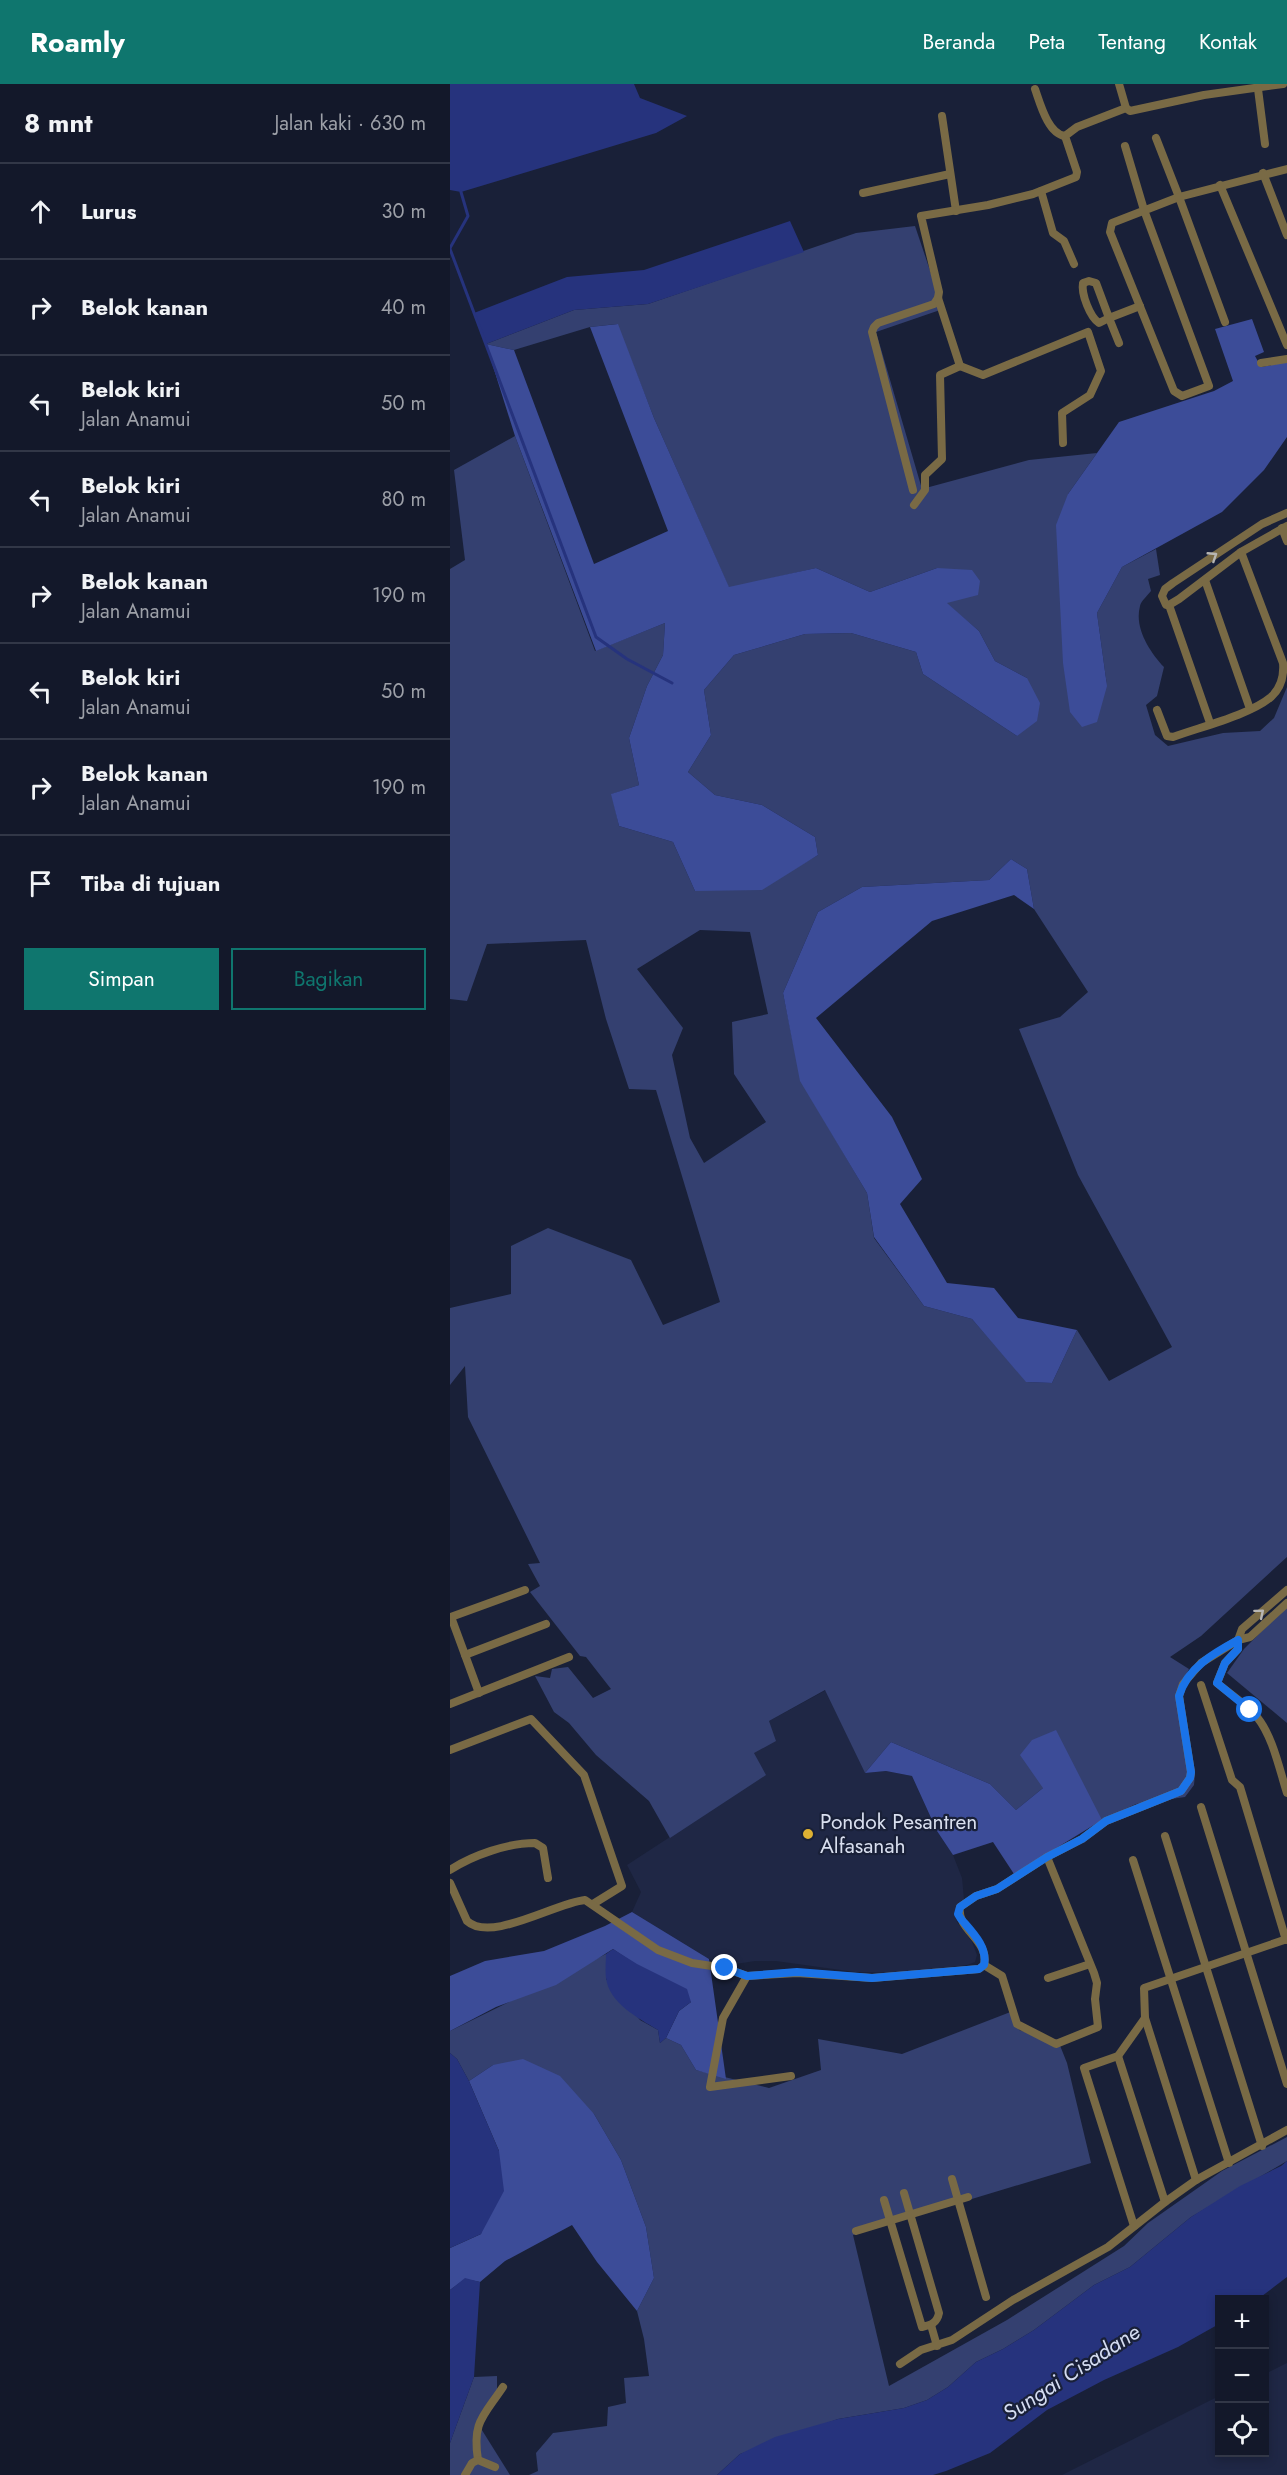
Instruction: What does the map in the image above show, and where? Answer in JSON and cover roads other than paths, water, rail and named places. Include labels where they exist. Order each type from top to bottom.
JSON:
[{"type":"street","points":[[1119,84],[1126,108],[1130,111],[1204,95],[1282,84]]},
{"type":"street","points":[[1035,89],[1052,128],[1060,135],[1065,136],[1077,128],[1126,108]]},
{"type":"street","points":[[1258,89],[1265,144]]},
{"type":"street","points":[[942,116],[956,211]]},
{"type":"street","points":[[913,490],[872,332],[878,323],[934,304],[938,298],[939,292],[921,216],[956,211],[1041,190],[1077,175],[1065,136]]},
{"type":"street","points":[[1156,138],[1225,322]]},
{"type":"street","points":[[1125,146],[1144,210],[1209,386],[1182,396],[1174,391],[1110,227],[1144,210],[1179,197],[1263,173],[1287,169]]},
{"type":"street","points":[[1263,173],[1287,235]]},
{"type":"street","points":[[863,194],[950,174]]},
{"type":"street","points":[[1220,185],[1287,345]]},
{"type":"street","points":[[1041,190],[1053,233],[1064,241],[1074,264]]},
{"type":"street","points":[[1119,343],[1109,318],[1096,283],[1086,281],[1083,283],[1082,290],[1094,320],[1099,322],[1109,318],[1140,306]]},
{"type":"street","points":[[938,298],[960,366]]},
{"type":"street","points":[[914,505],[925,490],[924,475],[942,459],[940,375],[960,366],[983,375],[1088,332],[1101,371],[1090,395],[1062,413],[1063,443]]},
{"type":"street","points":[[1261,363],[1287,359]]},
{"type":"street","points":[[1210,723],[1169,605],[1166,605],[1162,596],[1165,589],[1173,583],[1262,524],[1287,513]]},
{"type":"street","points":[[1169,605],[1241,552],[1285,527],[1287,541]]},
{"type":"street","points":[[1157,710],[1163,730],[1170,737],[1250,709],[1273,696],[1280,684],[1284,672],[1283,663],[1241,552]]},
{"type":"street","points":[[1205,580],[1250,709]]},
{"type":"street","points":[[479,1693],[451,1617],[525,1590]]},
{"type":"street","points":[[1287,1590],[1242,1629],[1238,1649],[1225,1663],[1217,1683],[1258,1719],[1268,1737],[1287,1792]]},
{"type":"street","points":[[450,1883],[467,1921],[472,1926],[483,1929],[531,1918],[571,1901],[585,1900],[658,1950],[692,1963],[725,1968],[747,1976],[797,1972],[872,1978],[979,1969],[984,1965],[986,1958],[981,1945],[958,1914],[960,1907],[976,1896],[997,1889],[1047,1857],[1082,1839],[1106,1821],[1181,1791],[1191,1772],[1179,1696],[1183,1683],[1201,1663],[1238,1640],[1250,1637],[1287,1603]]},
{"type":"street","points":[[465,1655],[546,1624]]},
{"type":"street","points":[[450,1704],[569,1657]]},
{"type":"street","points":[[1196,2180],[1145,2018],[1144,1988],[1206,1965],[1287,1940],[1240,1786],[1232,1780],[1201,1685]]},
{"type":"street","points":[[451,1746],[531,1719],[584,1775],[622,1886],[593,1904]]},
{"type":"street","points":[[1201,1807],[1287,2084]]},
{"type":"street","points":[[1165,1836],[1262,2146]]},
{"type":"street","points":[[450,1870],[459,1864],[502,1848],[535,1843],[543,1848],[548,1878]]},
{"type":"street","points":[[984,1965],[1002,1976],[1017,2024],[1056,2044],[1096,2029],[1099,2025],[1095,2010],[1097,1983],[1047,1857]]},
{"type":"street","points":[[1133,1860],[1229,2163]]},
{"type":"street","points":[[1048,1978],[1090,1964]]},
{"type":"street","points":[[747,1976],[723,2018],[710,2087],[790,2076]]},
{"type":"street","points":[[1134,2226],[1084,2068],[1118,2056],[1145,2018]]},
{"type":"street","points":[[1118,2056],[1165,2202]]},
{"type":"street","points":[[900,2364],[921,2350],[952,2340],[1013,2300],[1108,2247],[1196,2180],[1262,2146],[1287,2130]]},
{"type":"street","points":[[952,2179],[986,2297]]},
{"type":"street","points":[[884,2200],[922,2327],[931,2325],[939,2313],[904,2193]]},
{"type":"street","points":[[856,2231],[968,2197]]},
{"type":"street","points":[[931,2325],[937,2346]]},
{"type":"street","points":[[478,2460],[475,2439],[477,2426],[503,2387]]},
{"type":"street","points":[[465,2475],[472,2463],[478,2460],[495,2467]]},
{"type":"water","points":[[450,84],[634,84],[640,98],[687,116],[656,133],[461,192],[450,190]]},
{"type":"water","points":[[790,221],[804,252],[648,304],[574,310],[486,344],[474,313],[567,277],[644,270]]},
{"type":"water","points":[[613,1949],[687,1989],[691,2002],[679,2011],[666,2038],[660,2043],[658,2030],[626,2009],[608,1987],[606,1954]]},
{"type":"water","points":[[450,2053],[457,2059],[469,2081],[499,2151],[504,2191],[481,2234],[450,2248]]},
{"type":"water","name":"Sungai Cisadane","points":[[1287,2161],[1287,2277],[1263,2295],[1215,2295],[1215,2326],[1178,2347],[1104,2380],[1047,2410],[990,2453],[933,2475],[717,2475],[740,2454],[775,2437],[838,2419],[904,2408],[927,2400],[948,2387],[976,2362],[1034,2330],[1094,2285],[1130,2267],[1191,2217],[1240,2186]]},
{"type":"water","points":[[465,2278],[480,2282],[474,2377],[450,2443],[450,2290]]},
{"type":"waterway","points":[[450,248],[468,216],[461,192]]},
{"type":"waterway","points":[[450,249],[596,637],[627,659],[672,683]]},
{"type":"place","name":"Pondok Pesantren Alfasanah","points":[[808,1834]]}]
